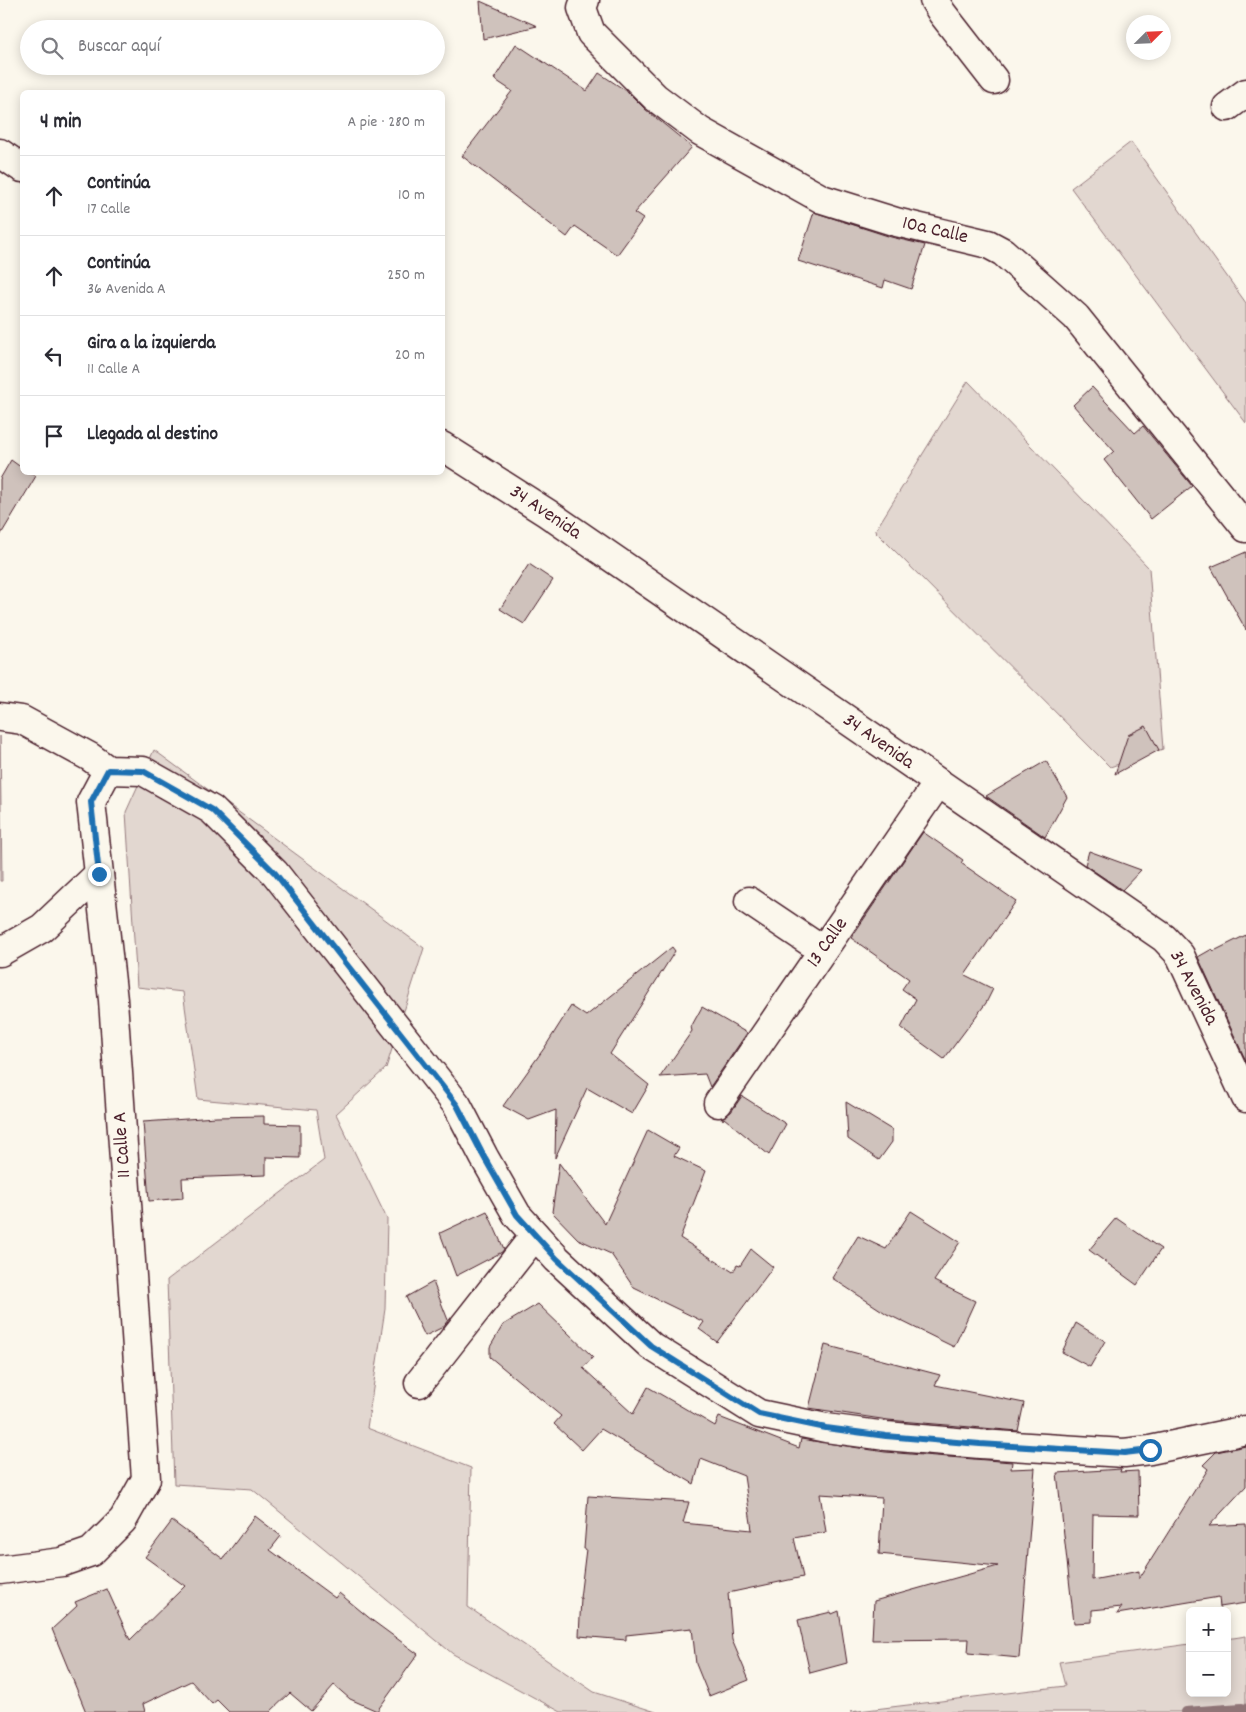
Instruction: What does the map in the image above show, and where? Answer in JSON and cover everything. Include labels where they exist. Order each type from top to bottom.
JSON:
[{"type":"street","name":"10a Calle","points":[[585,0],[582,8],[591,33],[655,97],[700,131],[822,199],[896,222],[988,244],[1003,252],[1076,317],[1246,528]]},
{"type":"street","points":[[934,0],[994,80]]},
{"type":"street","points":[[0,153],[20,167]]},
{"type":"street","name":"34 Avenida","points":[[445,448],[547,513],[1164,938],[1180,955],[1246,1098]]},
{"type":"street","points":[[0,717],[22,720],[90,757],[108,770],[143,771],[212,810],[275,873],[457,1105],[517,1215],[535,1235],[557,1259],[651,1346],[759,1414],[826,1428],[886,1436],[1124,1453],[1150,1450],[1246,1430]]},
{"type":"street","name":"11 Calle A","points":[[0,1570],[62,1562],[91,1552],[123,1520],[146,1479],[113,1000],[91,802],[108,770]]},
{"type":"street","name":"13 Calle","points":[[718,1103],[938,783]]},
{"type":"street","points":[[0,952],[42,928],[99,874]]},
{"type":"street","points":[[749,901],[822,950]]},
{"type":"street","points":[[419,1383],[535,1235]]},
{"type":"shaded area","points":[[1131,142],[1246,303],[1246,423],[1071,188]]},
{"type":"shaded area","points":[[968,381],[1149,568],[1163,749],[1110,767],[875,531]]},
{"type":"shaded area","points":[[0,736],[2,881],[0,881]]},
{"type":"shaded area","points":[[154,750],[424,948],[386,1068],[336,1114],[387,1219],[385,1309],[367,1428],[471,1468],[468,1607],[594,1692],[656,1712],[561,1712],[453,1654],[252,1489],[174,1484],[167,1280],[324,1160],[316,1110],[198,1099],[183,992],[137,987],[126,812]]},
{"type":"shaded area","points":[[1246,1636],[1246,1712],[850,1712],[1065,1686],[1059,1662],[1186,1645],[1186,1697],[1231,1697],[1231,1638]]},
{"type":"building","points":[[480,1],[537,26],[483,39]]},
{"type":"building","points":[[516,44],[587,91],[599,73],[628,92],[645,109],[692,147],[634,213],[643,219],[617,255],[575,226],[567,237],[462,156],[512,91],[494,79]]},
{"type":"building","points":[[814,212],[891,237],[925,245],[911,289],[885,280],[883,288],[798,261]]},
{"type":"building","points":[[1092,387],[1135,433],[1143,426],[1192,486],[1151,519],[1104,460],[1114,451],[1073,405]]},
{"type":"building","points":[[11,460],[20,467],[20,475],[36,476],[0,536],[0,479]]},
{"type":"building","points":[[1246,552],[1246,630],[1211,567]]},
{"type":"building","points":[[529,564],[553,580],[524,624],[500,609]]},
{"type":"building","points":[[1146,726],[1159,750],[1115,774],[1128,735]]},
{"type":"building","points":[[1046,761],[1067,797],[1045,837],[986,796]]},
{"type":"building","points":[[923,832],[963,860],[961,863],[1016,901],[965,975],[993,989],[986,1003],[944,1059],[901,1028],[916,999],[902,989],[909,979],[851,938]]},
{"type":"building","points":[[1089,851],[1141,870],[1122,890],[1085,865]]},
{"type":"building","points":[[1246,935],[1246,1061],[1198,957]]},
{"type":"building","points":[[672,947],[675,951],[610,1054],[649,1085],[632,1114],[587,1088],[555,1158],[556,1110],[529,1120],[503,1106],[545,1047],[571,1006],[586,1016]]},
{"type":"building","points":[[702,1007],[747,1033],[710,1087],[705,1074],[660,1077],[692,1031],[691,1027]]},
{"type":"building","points":[[742,1096],[786,1124],[769,1155],[722,1118],[731,1112]]},
{"type":"building","points":[[846,1102],[892,1130],[892,1142],[879,1160],[848,1139]]},
{"type":"building","points":[[264,1116],[264,1124],[300,1125],[300,1158],[266,1157],[266,1175],[182,1178],[183,1198],[149,1201],[143,1122]]},
{"type":"building","points":[[648,1130],[679,1148],[674,1156],[706,1171],[680,1238],[733,1272],[737,1265],[740,1266],[751,1249],[773,1267],[717,1342],[699,1329],[704,1322],[634,1288],[611,1254],[578,1239],[552,1212],[559,1163],[605,1224]]},
{"type":"building","points":[[487,1211],[504,1249],[502,1252],[456,1276],[440,1233]]},
{"type":"building","points":[[911,1211],[960,1242],[934,1281],[975,1301],[954,1347],[887,1314],[832,1278],[858,1236],[886,1249]]},
{"type":"building","points":[[1116,1218],[1161,1249],[1137,1285],[1089,1250]]},
{"type":"building","points":[[433,1282],[448,1320],[443,1327],[425,1336],[406,1297]]},
{"type":"building","points":[[538,1304],[593,1357],[583,1368],[633,1414],[648,1387],[715,1426],[719,1417],[799,1448],[801,1439],[885,1452],[1012,1462],[1011,1469],[1035,1468],[1019,1658],[968,1653],[969,1639],[872,1640],[874,1601],[998,1566],[879,1554],[882,1498],[820,1494],[826,1532],[794,1538],[803,1577],[728,1593],[732,1640],[749,1680],[709,1696],[696,1664],[692,1628],[626,1635],[626,1640],[579,1636],[588,1496],[689,1502],[683,1523],[752,1530],[744,1476],[701,1459],[694,1484],[601,1429],[582,1450],[554,1424],[561,1416],[490,1357],[490,1347],[503,1325]]},
{"type":"building","points":[[1076,1323],[1105,1341],[1090,1367],[1062,1352]]},
{"type":"building","points":[[825,1345],[940,1375],[935,1385],[1024,1403],[1018,1431],[888,1420],[809,1408]]},
{"type":"building","points":[[1246,1446],[1246,1486],[1209,1526],[1246,1524],[1246,1603],[1220,1607],[1219,1597],[1117,1614],[1122,1607],[1092,1610],[1092,1622],[1074,1623],[1057,1473],[1121,1469],[1120,1472],[1138,1471],[1139,1515],[1093,1514],[1092,1580],[1139,1571],[1139,1579],[1208,1469],[1203,1465],[1216,1452]]},
{"type":"building","points":[[255,1516],[281,1536],[270,1550],[335,1598],[339,1593],[418,1654],[377,1711],[350,1699],[334,1685],[311,1711],[290,1693],[270,1712],[229,1712],[217,1700],[212,1704],[191,1681],[143,1704],[145,1712],[86,1712],[52,1629],[77,1606],[75,1602],[107,1589],[130,1640],[185,1586],[145,1557],[172,1521],[223,1559]]},
{"type":"building","points":[[839,1611],[847,1663],[810,1673],[798,1620]]},
{"type":"waterway","points":[[1186,1712],[1246,1709]]},
{"type":"route","points":[[99,874],[91,802],[108,770],[143,771],[212,810],[275,873],[457,1105],[517,1215],[557,1259],[651,1346],[759,1414],[826,1428],[886,1436],[1124,1453],[1150,1450]]}]
